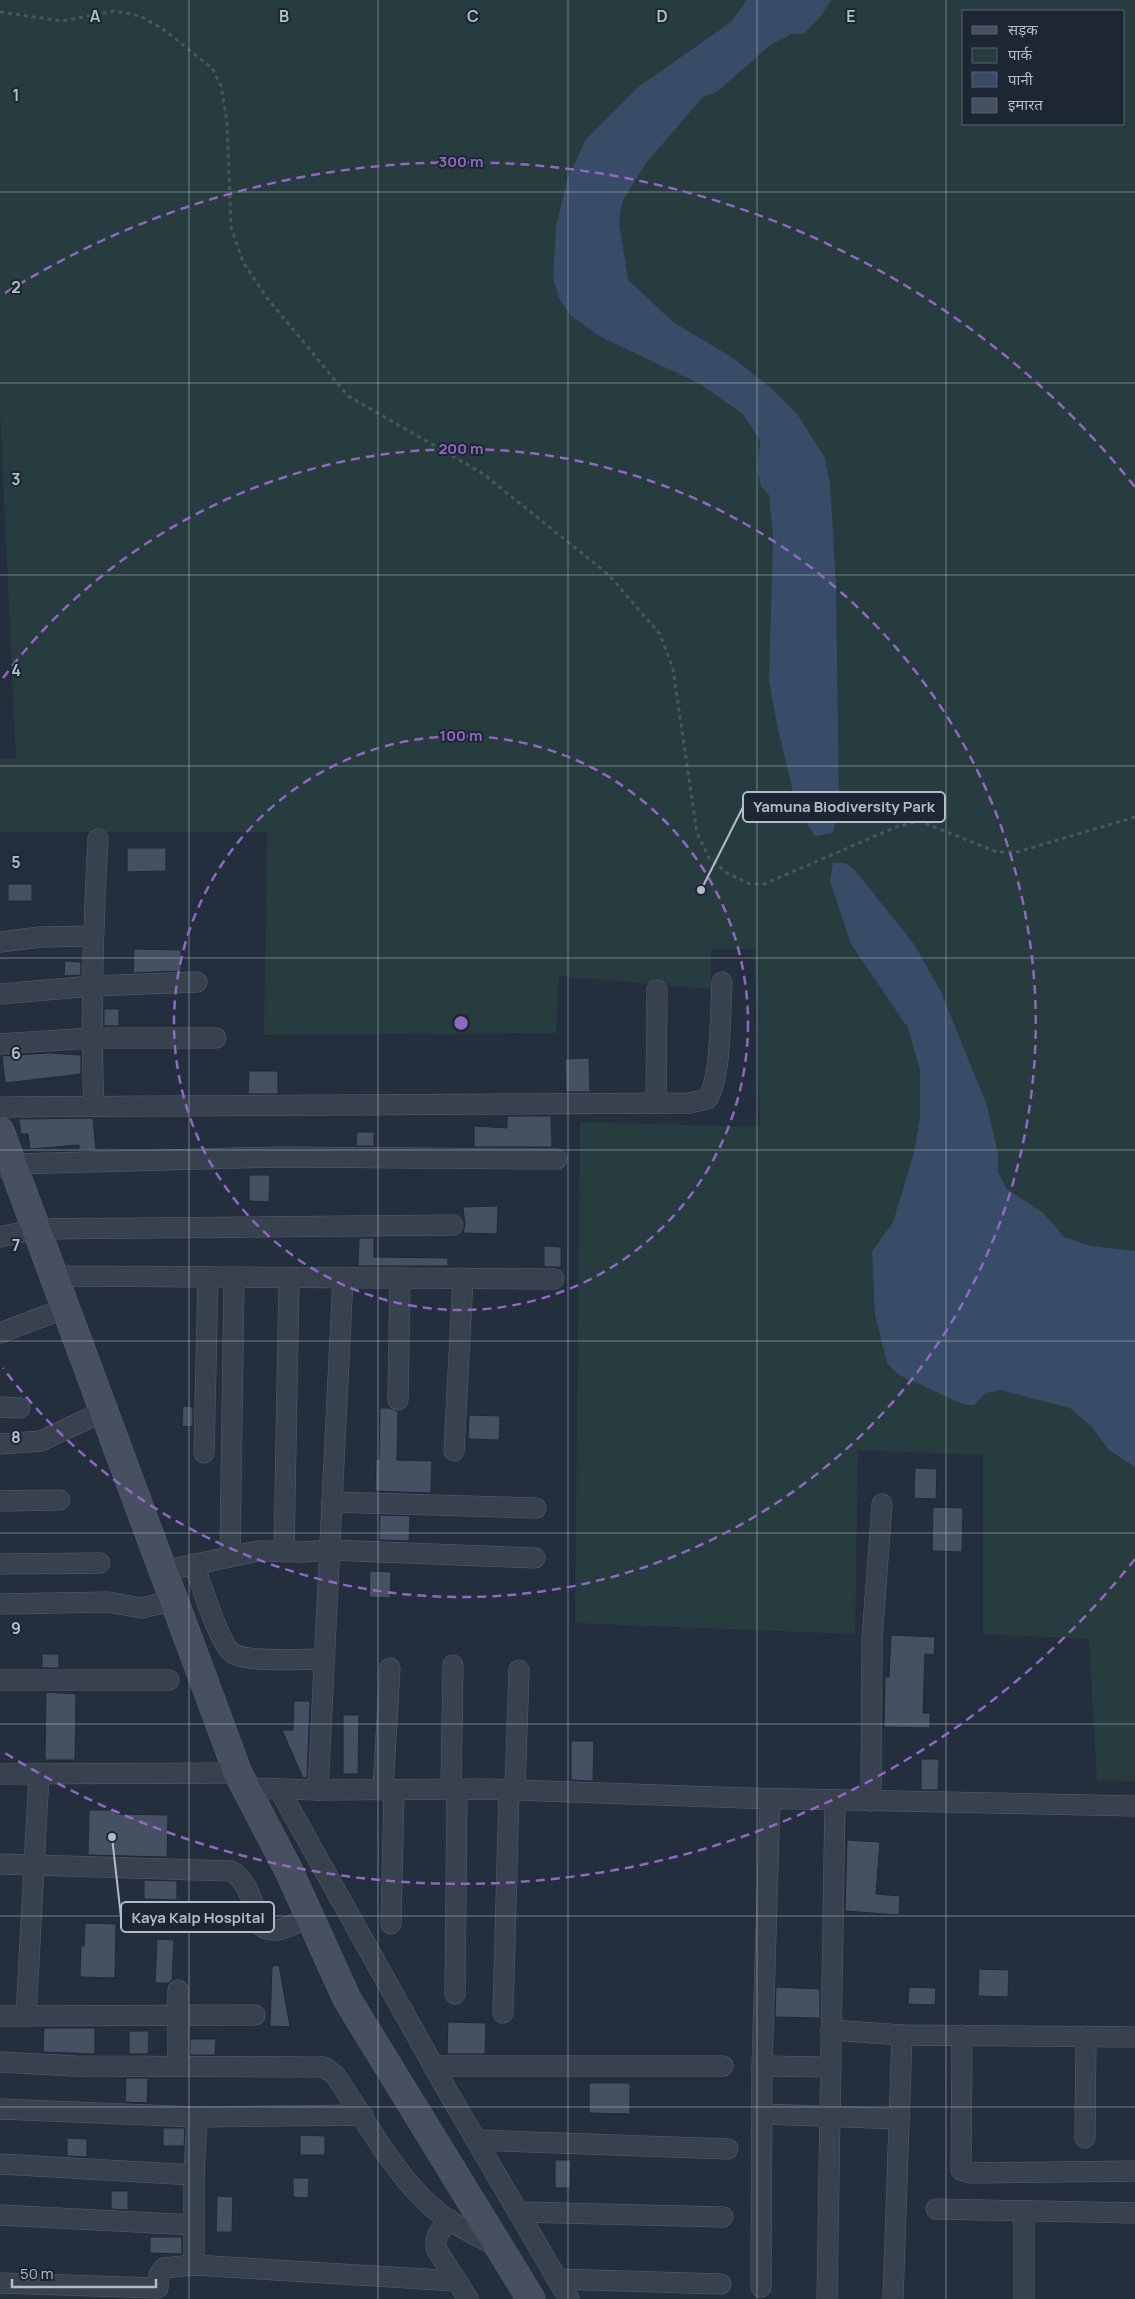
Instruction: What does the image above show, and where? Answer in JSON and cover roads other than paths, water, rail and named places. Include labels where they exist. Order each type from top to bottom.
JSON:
[{"type":"street","points":[[94,1106],[91,1038],[92,936],[98,839]]},
{"type":"street","points":[[0,942],[40,937],[92,936]]},
{"type":"street","points":[[0,994],[92,986],[197,982]]},
{"type":"street","points":[[0,1107],[690,1103],[707,1099],[712,1092],[716,1076],[722,982]]},
{"type":"street","points":[[656,1103],[657,990]]},
{"type":"street","points":[[0,1044],[91,1038],[216,1038]]},
{"type":"street","points":[[0,1130],[6,1165],[36,1229],[242,1781],[289,1871],[347,1999],[531,2299]]},
{"type":"street","points":[[6,1165],[278,1157],[557,1158]]},
{"type":"street","points":[[0,1237],[36,1229],[453,1225]]},
{"type":"street","points":[[54,1276],[554,1279]]},
{"type":"street","points":[[204,1453],[208,1277]]},
{"type":"street","points":[[230,1557],[234,1277]]},
{"type":"street","points":[[284,1552],[289,1278]]},
{"type":"street","points":[[318,1790],[343,1278]]},
{"type":"street","points":[[398,1400],[400,1278]]},
{"type":"street","points":[[454,1450],[463,1278]]},
{"type":"street","points":[[0,1333],[66,1308]]},
{"type":"street","points":[[0,1407],[20,1408]]},
{"type":"street","points":[[0,1444],[38,1441],[104,1411]]},
{"type":"street","points":[[0,1501],[60,1500]]},
{"type":"street","points":[[332,1502],[536,1508]]},
{"type":"street","points":[[871,1801],[872,1639],[882,1504]]},
{"type":"street","points":[[163,1571],[258,1551],[330,1550],[535,1558]]},
{"type":"street","points":[[0,1564],[100,1564]]},
{"type":"street","points":[[194,1564],[220,1633],[230,1652],[239,1656],[258,1659],[325,1659]]},
{"type":"street","points":[[0,1604],[108,1602],[141,1608],[174,1601]]},
{"type":"street","points":[[453,1665],[455,1994]]},
{"type":"street","points":[[390,1668],[391,1924]]},
{"type":"street","points":[[503,2013],[519,1670]]},
{"type":"street","points":[[0,1680],[169,1680]]},
{"type":"street","points":[[0,1774],[242,1781],[279,1789],[454,1789],[871,1801],[1135,1806]]},
{"type":"street","points":[[26,2016],[39,1774]]},
{"type":"street","points":[[279,1789],[433,2066],[569,2299]]},
{"type":"street","points":[[761,2287],[762,2066],[770,1798]]},
{"type":"street","points":[[827,2299],[834,1800]]},
{"type":"street","points":[[0,1864],[226,1870],[237,1874],[243,1881],[260,1926],[266,1930],[277,1932],[310,1916]]},
{"type":"street","points":[[178,1990],[178,2066]]},
{"type":"street","points":[[0,2016],[255,2014]]},
{"type":"street","points":[[831,2030],[902,2034],[1135,2037]]},
{"type":"street","points":[[894,2299],[902,2034]]},
{"type":"street","points":[[962,2034],[961,2170],[970,2173],[1135,2171]]},
{"type":"street","points":[[1085,2138],[1086,2036]]},
{"type":"street","points":[[0,2062],[74,2066],[320,2067],[336,2075],[349,2115],[438,2212],[500,2248]]},
{"type":"street","points":[[433,2066],[723,2066]]},
{"type":"street","points":[[762,2066],[831,2067]]},
{"type":"street","points":[[0,2109],[197,2117],[349,2115]]},
{"type":"street","points":[[762,2114],[899,2120]]},
{"type":"street","points":[[194,2265],[194,2174],[197,2117]]},
{"type":"street","points":[[476,2140],[728,2149]]},
{"type":"street","points":[[0,2164],[194,2174]]},
{"type":"street","points":[[936,2209],[1135,2213]]},
{"type":"street","points":[[1024,2211],[1024,2299]]},
{"type":"street","points":[[518,2212],[723,2217]]},
{"type":"street","points":[[0,2215],[194,2225]]},
{"type":"street","points":[[450,2220],[436,2235],[435,2242],[437,2250],[468,2299]]},
{"type":"street","points":[[0,2282],[158,2293],[159,2275],[164,2268],[194,2265],[457,2281]]},
{"type":"street","points":[[557,2279],[721,2284]]},
{"type":"water","points":[[747,0],[831,0],[821,16],[803,34],[791,34],[769,46],[718,91],[703,97],[646,163],[622,202],[619,223],[628,280],[673,322],[733,358],[773,390],[797,414],[824,456],[830,483],[836,585],[839,806],[833,833],[815,836],[797,809],[769,681],[773,537],[769,495],[761,486],[757,468],[760,441],[743,414],[700,384],[601,337],[571,316],[559,298],[553,277],[556,226],[568,178],[586,139],[637,88],[731,22]]},
{"type":"water","points":[[833,863],[845,863],[854,869],[914,944],[941,992],[986,1103],[998,1153],[998,1172],[1007,1189],[1043,1213],[1064,1237],[1091,1246],[1135,1251],[1135,1467],[1109,1450],[1091,1426],[1070,1408],[1001,1390],[986,1393],[974,1405],[965,1405],[899,1375],[887,1363],[875,1315],[872,1252],[893,1222],[914,1153],[920,1118],[920,1070],[908,1028],[851,944],[830,881]]},
{"type":"place","name":"Yamuna Biodiversity Park","points":[[701,890]]},
{"type":"place","name":"Kaya Kalp Hospital","points":[[112,1837]]}]
